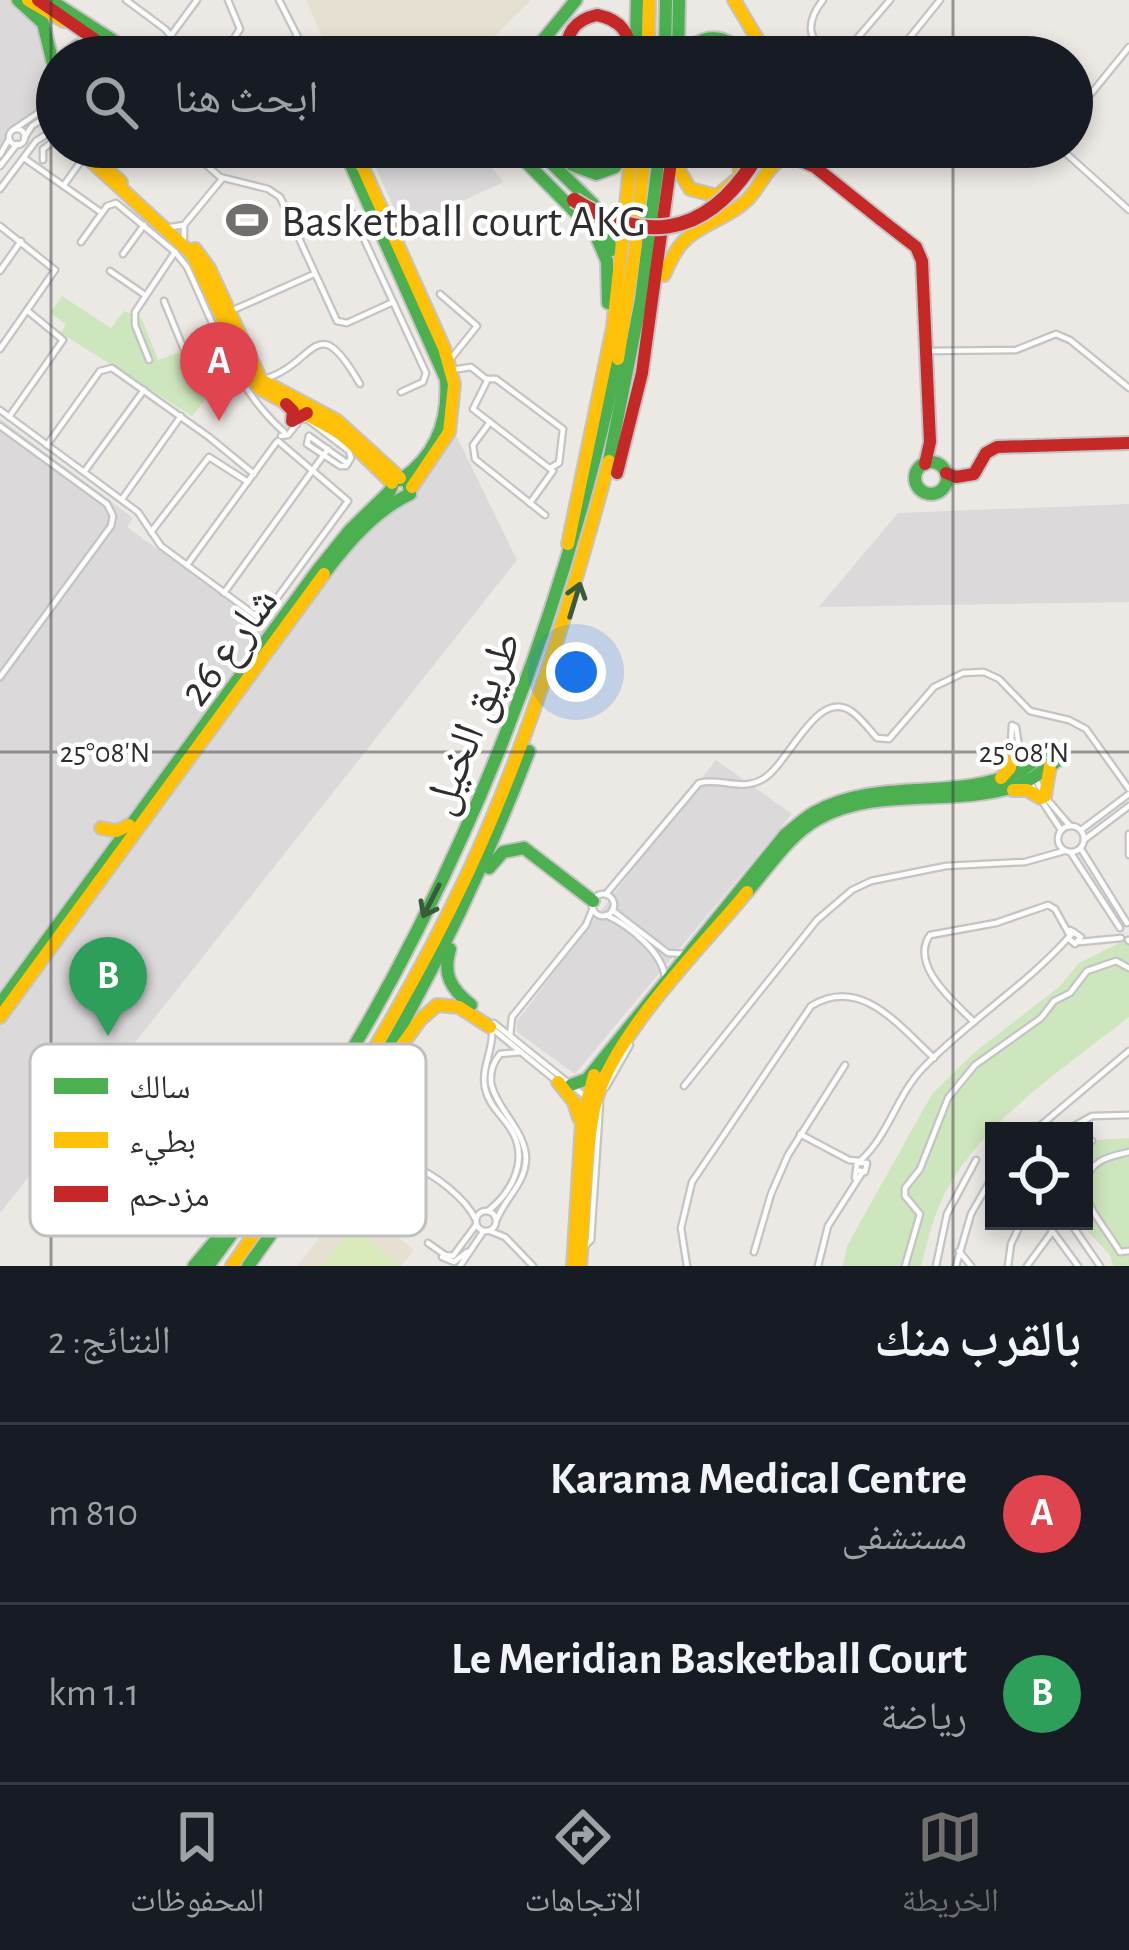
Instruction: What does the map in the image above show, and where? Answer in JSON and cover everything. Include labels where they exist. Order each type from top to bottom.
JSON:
[{"type":"main road","points":[[18,0],[43,23],[46,36]]},
{"type":"main road","points":[[28,0],[68,18]]},
{"type":"main road","points":[[38,0],[101,36]]},
{"type":"main road","points":[[50,0],[92,36]]},
{"type":"main road","points":[[59,0],[68,18]]},
{"type":"main road","points":[[543,36],[576,0]]},
{"type":"main road","points":[[635,36],[637,0]]},
{"type":"main road","points":[[648,36],[649,0]]},
{"type":"main road","points":[[666,36],[667,0]]},
{"type":"main road","points":[[680,0],[681,36]]},
{"type":"main road","points":[[730,0],[750,36]]},
{"type":"main road","points":[[730,0],[751,36]]},
{"type":"main road","points":[[566,36],[583,18],[598,14],[610,16],[630,36]]},
{"type":"main road","points":[[97,168],[189,250],[226,306],[252,380],[295,421],[348,439],[399,486]]},
{"type":"main road","points":[[98,168],[204,261],[268,381],[295,421],[358,437],[399,486]]},
{"type":"main road","points":[[352,168],[447,386],[445,419],[437,440],[399,486]]},
{"type":"main road","points":[[362,168],[450,359],[455,402],[449,432],[399,486]]},
{"type":"main road","points":[[537,168],[600,242],[608,272],[607,356]]},
{"type":"main road","points":[[547,168],[574,200],[597,215],[650,229],[682,225],[728,199],[752,168]]},
{"type":"main road","points":[[551,168],[589,200],[601,217],[612,254],[613,327]]},
{"type":"main road","points":[[575,168],[596,174],[612,168]]},
{"type":"main road","points":[[571,560],[571,520],[613,327],[629,168]]},
{"type":"main road","name":"طريق الخيل","points":[[356,1044],[455,854],[523,700],[571,560],[618,357],[643,168]]},
{"type":"main road","name":"طريق الخيل","points":[[377,1044],[482,844],[566,630],[603,496],[644,282],[658,168]]},
{"type":"main road","points":[[603,496],[615,479],[644,361],[672,168]]},
{"type":"main road","points":[[676,168],[683,184],[712,197],[730,190],[742,168]]},
{"type":"main road","points":[[644,361],[650,351],[664,273],[678,247],[698,228],[746,201],[769,168]]},
{"type":"main road","points":[[816,168],[880,219]]},
{"type":"main road","points":[[820,168],[920,255],[933,459],[977,474],[988,454],[1002,447],[1129,443]]},
{"type":"main road","points":[[356,524],[384,489],[376,466]]},
{"type":"main road","name":"شارع 26","points":[[0,1017],[356,524],[399,486]]},
{"type":"main road","name":"شارع 26","points":[[0,1004],[320,574],[399,486]]},
{"type":"main road","points":[[393,1044],[475,886],[531,747],[533,717]]},
{"type":"main road","points":[[1001,785],[1013,752]]},
{"type":"main road","points":[[577,1266],[589,1204],[586,1140],[564,1084],[586,1081],[790,830],[813,812],[862,794],[1001,785],[1043,797],[1049,758],[1028,774],[1001,785],[953,798],[865,801],[820,816],[791,839],[637,1025],[590,1101]]},
{"type":"main road","points":[[101,828],[119,831],[137,817]]},
{"type":"main road","points":[[475,886],[497,856],[524,848],[602,907]]},
{"type":"main road","points":[[452,931],[445,963],[447,981],[492,1025]]},
{"type":"main road","points":[[403,1044],[422,1015],[437,1004],[460,1006],[492,1025]]},
{"type":"main road","points":[[577,1266],[590,1101],[598,1065]]},
{"type":"main road","points":[[194,1266],[220,1236]]},
{"type":"main road","name":"طريق الخيل","points":[[208,1266],[230,1236]]},
{"type":"main road","name":"طريق الخيل","points":[[232,1266],[253,1236]]},
{"type":"main road","points":[[248,1266],[270,1236]]},
{"type":"street","points":[[126,0],[171,35],[197,0]]},
{"type":"street","points":[[180,0],[191,8]]},
{"type":"street","points":[[228,0],[240,29],[236,36]]},
{"type":"street","points":[[280,0],[297,36]]},
{"type":"street","points":[[813,36],[812,15],[823,0]]},
{"type":"street","points":[[859,36],[890,0]]},
{"type":"street","points":[[911,36],[940,0]]},
{"type":"street","points":[[1093,91],[1129,46]]},
{"type":"street","points":[[0,155],[11,132],[36,119]]},
{"type":"street","points":[[0,166],[36,126]]},
{"type":"street","points":[[11,132],[20,129],[24,138]]},
{"type":"street","points":[[11,132],[12,143],[17,144]]},
{"type":"street","points":[[0,189],[36,143]]},
{"type":"street","points":[[24,158],[36,166]]},
{"type":"street","points":[[39,168],[102,213]]},
{"type":"street","points":[[64,185],[77,168]]},
{"type":"street","points":[[210,168],[222,178],[268,189],[280,197],[332,316],[340,322],[393,302]]},
{"type":"street","points":[[1082,168],[1129,210]]},
{"type":"street","points":[[148,360],[134,319],[178,235],[222,178]]},
{"type":"street","points":[[81,242],[110,204],[118,204],[144,225],[178,235]]},
{"type":"street","points":[[351,212],[426,375],[423,382],[401,392]]},
{"type":"street","points":[[123,254],[144,225]]},
{"type":"street","points":[[0,226],[56,270],[0,349]]},
{"type":"street","points":[[178,235],[187,267],[250,399],[295,421],[349,451],[347,463],[326,452],[295,421]]},
{"type":"street","points":[[0,271],[21,241]]},
{"type":"street","points":[[110,271],[145,295]]},
{"type":"street","points":[[226,306],[314,274]]},
{"type":"street","points":[[440,294],[477,326],[450,359],[496,379],[565,430],[559,464],[550,468]]},
{"type":"street","points":[[164,301],[192,369]]},
{"type":"street","points":[[9,417],[63,338],[28,311]]},
{"type":"street","points":[[926,351],[1016,350],[1056,334],[1129,388]]},
{"type":"street","points":[[185,353],[219,336]]},
{"type":"street","points":[[268,381],[324,344],[339,349],[360,384]]},
{"type":"street","points":[[47,445],[104,369],[114,369],[254,474]]},
{"type":"street","points":[[488,379],[471,408],[550,468],[552,475],[530,503]]},
{"type":"street","points":[[84,472],[144,390]]},
{"type":"street","points":[[0,410],[142,515],[161,547],[254,616],[265,615],[347,503],[347,496],[314,472],[295,421]]},
{"type":"street","points":[[122,500],[181,416]]},
{"type":"street","points":[[187,566],[295,421]]},
{"type":"street","points":[[490,422],[473,445],[474,457],[545,515]]},
{"type":"street","points":[[0,426],[113,514],[111,526],[0,677]]},
{"type":"street","points":[[224,593],[326,452]]},
{"type":"street","points":[[151,532],[207,458],[214,457],[248,482]]},
{"type":"street","points":[[60,470],[68,460]]},
{"type":"street","points":[[492,1025],[512,1017],[699,783],[740,786],[760,781],[830,706],[849,710],[877,738],[887,740],[929,691],[967,672],[992,675],[1030,711],[1086,729],[1129,792],[1080,830]]},
{"type":"street","points":[[1028,774],[1013,724],[1009,728],[1013,752],[1061,830],[1050,853]]},
{"type":"street","points":[[1043,797],[1070,826],[1080,830],[1084,840]]},
{"type":"street","points":[[1125,933],[1081,849],[1084,840],[1129,806]]},
{"type":"street","points":[[1061,830],[1070,826]]},
{"type":"street","points":[[1129,833],[1129,855]]},
{"type":"street","points":[[1058,841],[1125,933]]},
{"type":"street","points":[[683,1086],[817,920],[852,890],[871,881],[946,866],[1025,862],[1081,849]]},
{"type":"street","points":[[974,1022],[924,961],[923,946],[929,935],[996,923],[1048,905],[1074,937]]},
{"type":"street","points":[[602,907],[651,945],[673,955],[686,954]]},
{"type":"street","points":[[818,1266],[826,1233],[860,1166],[906,1089],[934,1058],[1074,937],[1111,938],[1125,933]]},
{"type":"street","points":[[651,945],[663,965],[664,981]]},
{"type":"street","points":[[905,1266],[920,1214],[904,1188],[919,1172],[950,1094],[978,1062],[1070,994],[1091,968],[1119,961],[1129,968]]},
{"type":"street","points":[[687,1266],[681,1228],[692,1182],[811,1006],[836,995],[862,998],[934,1058]]},
{"type":"street","points":[[510,1036],[512,1017]]},
{"type":"street","points":[[492,1025],[590,1101]]},
{"type":"street","points":[[492,1025],[590,1101]]},
{"type":"street","points":[[428,1243],[445,1256],[453,1256],[476,1222],[512,1184],[519,1154],[512,1130],[488,1096],[492,1025]]},
{"type":"street","points":[[589,1204],[600,1103],[637,1025]]},
{"type":"street","points":[[421,1237],[449,1262],[497,1221],[521,1181],[526,1154],[518,1129],[494,1096],[492,1067],[501,1045],[495,1045],[487,1056]]},
{"type":"street","points":[[492,1067],[505,1051],[521,1052]]},
{"type":"street","points":[[1045,1122],[1129,1051]]},
{"type":"street","points":[[754,1252],[771,1194],[800,1134],[845,1065]]},
{"type":"street","points":[[1082,1122],[1093,1116],[1129,1115]]},
{"type":"street","points":[[800,1134],[860,1166]]},
{"type":"street","points":[[1093,1168],[1106,1156],[1129,1152]]},
{"type":"street","points":[[936,1266],[946,1214],[976,1160]]},
{"type":"street","points":[[426,1172],[470,1208],[476,1222],[505,1237]]},
{"type":"street","points":[[956,1266],[975,1205],[985,1189]]},
{"type":"street","points":[[470,1208],[486,1211],[497,1221],[505,1237],[533,1266]]},
{"type":"street","points":[[1093,1210],[1120,1252],[1129,1252]]},
{"type":"street","points":[[1008,1266],[1018,1230]]},
{"type":"street","points":[[1075,1230],[1100,1266]]},
{"type":"street","points":[[1027,1266],[1052,1232],[1078,1266]]},
{"type":"street","points":[[959,1251],[971,1266]]},
{"type":"street","points":[[460,1266],[466,1252]]},
{"type":"shaded area","points":[[0,0],[16,0],[42,19],[45,36],[36,36],[36,116],[11,134],[0,152]]},
{"type":"shaded area","points":[[306,0],[531,1],[494,36],[322,36]]},
{"type":"shaded area","points":[[376,168],[492,168],[504,182],[403,228]]},
{"type":"shaded area","points":[[0,419],[133,518],[127,527],[274,634],[350,533],[455,433],[517,560],[134,1044],[30,1044],[30,1175],[0,1213]]},
{"type":"shaded area","points":[[1129,504],[1129,602],[819,607],[898,513]]},
{"type":"shaded area","points":[[716,760],[792,814],[575,1074],[517,1032],[517,1021]]},
{"type":"shaded area","points":[[321,1236],[397,1236],[414,1250],[401,1266],[297,1266]]},
{"type":"green space","points":[[62,296],[111,328],[124,311],[142,319],[158,360],[186,350],[209,395],[192,416],[61,333],[66,324],[50,313]]},
{"type":"green space","points":[[1129,938],[1129,1017],[1000,1122],[985,1122],[985,1138],[940,1204],[921,1266],[843,1266],[847,1246],[932,1094],[975,1052],[1059,987],[1079,963]]},
{"type":"green space","points":[[1129,1138],[1129,1266],[1113,1266],[1110,1255],[1086,1230],[1093,1230],[1093,1143]]},
{"type":"green space","points":[[346,1236],[362,1236],[397,1263],[395,1266],[322,1266]]},
{"type":"traffic: fast","points":[[18,0],[43,23],[46,36]]},
{"type":"traffic: fast","points":[[50,0],[106,36]]},
{"type":"traffic: fast","points":[[546,36],[576,0]]},
{"type":"traffic: fast","points":[[636,36],[637,0]]},
{"type":"traffic: fast","points":[[665,36],[666,0]]},
{"type":"traffic: fast","points":[[678,36],[679,0]]},
{"type":"traffic: fast","points":[[352,168],[446,379],[438,434],[424,458],[403,478]]},
{"type":"traffic: fast","points":[[532,168],[594,231],[607,261],[608,303]]},
{"type":"traffic: fast","points":[[556,168],[593,204],[612,250]]},
{"type":"traffic: fast","points":[[580,168],[596,174],[612,168]]},
{"type":"traffic: fast","points":[[609,461],[641,300],[657,168]]},
{"type":"traffic: fast","points":[[356,1044],[463,835],[511,719],[589,481],[618,359]]},
{"type":"traffic: fast","points":[[931,462],[942,467],[947,478],[942,489],[931,494],[920,489],[915,478],[920,467],[931,462]]},
{"type":"traffic: fast","points":[[0,1004],[317,571],[390,491],[394,480],[408,480],[410,494],[363,528],[324,574]]},
{"type":"traffic: fast","points":[[571,1085],[587,1079],[785,835],[807,817],[839,801],[865,795],[995,780],[1020,771],[1051,749],[1059,750],[1058,760],[1019,785],[969,795],[866,803],[818,819],[789,843],[747,892]]},
{"type":"traffic: fast","points":[[391,1044],[472,887],[529,751]]},
{"type":"traffic: fast","points":[[489,868],[503,852],[524,848],[593,901]]},
{"type":"traffic: fast","points":[[450,949],[450,980],[471,1005]]},
{"type":"traffic: fast","points":[[194,1266],[219,1236]]},
{"type":"traffic: fast","points":[[208,1266],[229,1236]]},
{"type":"traffic: fast","points":[[248,1266],[270,1236]]},
{"type":"traffic: slow","points":[[28,0],[64,21]]},
{"type":"traffic: slow","points":[[648,36],[649,0]]},
{"type":"traffic: slow","points":[[734,0],[755,36]]},
{"type":"traffic: slow","points":[[99,168],[192,254],[259,388],[342,434],[392,483]]},
{"type":"traffic: slow","points":[[106,168],[121,182]]},
{"type":"traffic: slow","points":[[363,168],[444,348],[454,384],[449,432],[412,487]]},
{"type":"traffic: slow","points":[[568,544],[613,327],[630,168]]},
{"type":"traffic: slow","points":[[618,359],[643,168]]},
{"type":"traffic: slow","points":[[678,168],[690,189],[717,196],[740,177],[740,168]]},
{"type":"traffic: slow","points":[[664,275],[683,242],[739,207],[771,168]]},
{"type":"traffic: slow","points":[[195,249],[209,268],[261,380],[336,420],[400,478]]},
{"type":"traffic: slow","points":[[376,1044],[442,927],[510,774],[547,671],[609,461]]},
{"type":"traffic: slow","points":[[0,1017],[324,574]]},
{"type":"traffic: slow","points":[[1001,778],[1010,768],[1013,752]]},
{"type":"traffic: slow","points":[[1045,796],[1050,766]]},
{"type":"traffic: slow","points":[[1013,790],[1027,790],[1041,798]]},
{"type":"traffic: slow","points":[[101,828],[117,831],[129,825]]},
{"type":"traffic: slow","points":[[580,1266],[588,1148],[603,1082],[636,1024],[747,892]]},
{"type":"traffic: slow","points":[[403,1044],[437,1005],[459,1007],[490,1027]]},
{"type":"traffic: slow","points":[[573,1266],[582,1121],[594,1075]]},
{"type":"traffic: slow","points":[[558,1082],[574,1102],[579,1118]]},
{"type":"traffic: slow","points":[[232,1266],[252,1236]]},
{"type":"traffic: jam","points":[[38,0],[90,36]]},
{"type":"traffic: jam","points":[[570,36],[582,20],[597,15],[613,20],[626,36]]},
{"type":"traffic: jam","points":[[617,473],[642,373],[670,168]]},
{"type":"traffic: jam","points":[[574,200],[631,225],[682,223],[725,197],[748,168]]},
{"type":"traffic: jam","points":[[816,168],[880,219]]},
{"type":"traffic: jam","points":[[880,219],[916,247],[922,261],[930,442],[925,464]]},
{"type":"traffic: jam","points":[[286,404],[293,411],[292,421],[307,413]]},
{"type":"traffic: jam","points":[[946,473],[956,477],[974,474],[986,453],[997,447],[1129,443]]},
{"type":"place","name":"Basketball court AKG","points":[[247,220]]},
{"type":"place","name":"Karama Medical Centre","points":[[219,421]]},
{"type":"place","name":"Le Meridian Basketball Court","points":[[108,1036]]}]
